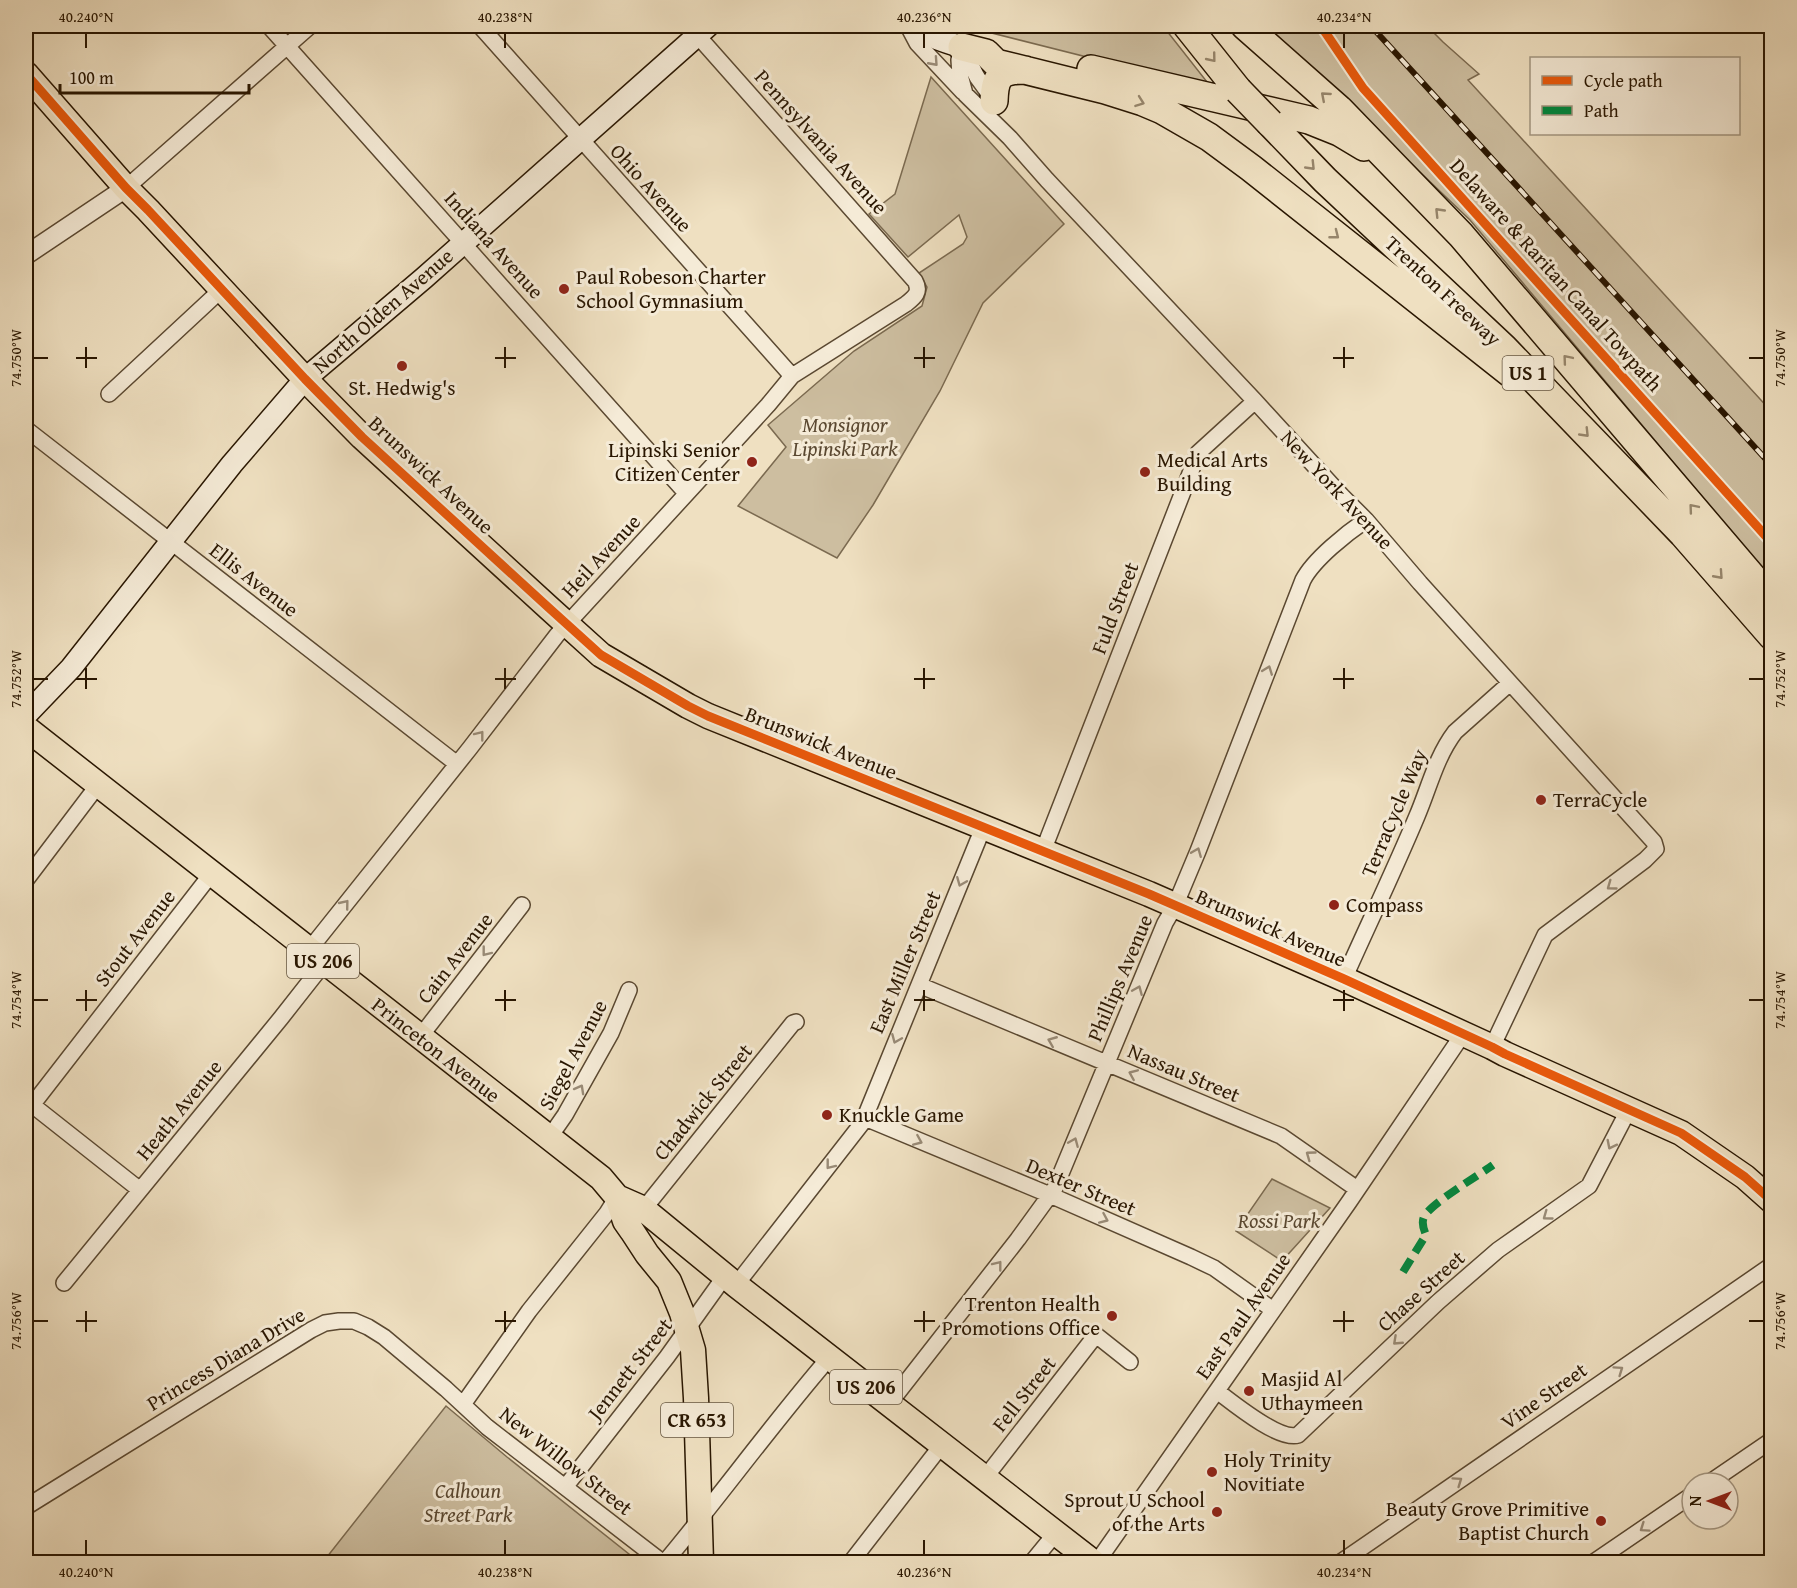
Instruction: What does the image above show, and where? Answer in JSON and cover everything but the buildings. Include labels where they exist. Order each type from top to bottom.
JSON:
[{"type":"highway","name":"Trenton Freeway","points":[[1187,26],[1238,90],[1325,180],[1489,333],[1683,534],[1772,636]]},
{"type":"highway","name":"Trenton Freeway","points":[[1245,26],[1339,109],[1461,235],[1772,600]]},
{"type":"highway","points":[[974,50],[1009,48],[1288,114],[1339,132],[1396,167]]},
{"type":"highway","points":[[974,50],[996,63],[1140,101],[1162,110],[1209,137],[1485,354],[1563,410]]},
{"type":"highway","points":[[994,101],[996,83],[1002,75],[1007,70],[1025,69]]},
{"type":"main road","points":[[915,26],[945,42],[974,50]]},
{"type":"main road","name":"North Olden Avenue","points":[[26,715],[70,668],[232,464],[305,379],[424,278],[698,29]]},
{"type":"main road","name":"Brunswick Avenue","points":[[26,74],[126,188],[362,437],[601,655],[697,711],[1175,906],[1344,979],[1681,1133],[1745,1177],[1772,1201]]},
{"type":"main road","name":"Princeton Avenue","points":[[26,728],[600,1178],[617,1197]]},
{"type":"main road","name":"US 206","points":[[617,1197],[642,1208],[828,1358],[1095,1563]]},
{"type":"main road","name":"CR 653","points":[[617,1197],[625,1221],[669,1281]]},
{"type":"main road","name":"CR 653","points":[[642,1208],[668,1268],[669,1281],[693,1350],[701,1563]]},
{"type":"street","name":"Indiana Avenue","points":[[269,26],[686,493]]},
{"type":"street","points":[[26,255],[126,188],[310,26]]},
{"type":"street","name":"Ohio Avenue","points":[[480,26],[792,376]]},
{"type":"street","name":"New York Avenue","points":[[908,26],[917,43],[1010,138],[1366,520],[1654,842],[1656,849],[1645,860],[1545,935],[1492,1047]]},
{"type":"street","name":"Pennsylvania Avenue","points":[[698,29],[915,281],[918,289]]},
{"type":"street","points":[[965,94],[959,60],[974,50]]},
{"type":"street","name":"New York Avenue","points":[[974,50],[977,77],[999,110],[1010,138]]},
{"type":"street","name":"Heil Avenue","points":[[317,956],[457,764],[556,635],[792,376],[906,304],[915,297],[918,289]]},
{"type":"street","points":[[109,394],[221,290]]},
{"type":"street","name":"Fuld Street","points":[[1043,851],[1198,453],[1255,401]]},
{"type":"street","name":"Ellis Avenue","points":[[26,429],[457,764]]},
{"type":"street","name":"Phillips Avenue","points":[[889,1404],[1050,1196],[1165,923],[1175,906],[1198,851],[1307,571],[1366,520]]},
{"type":"street","name":"TerraCycle Way","points":[[1344,979],[1449,740],[1510,682]]},
{"type":"street","points":[[26,880],[98,785]]},
{"type":"street","name":"East Miller Street","points":[[730,1280],[866,1115],[983,828]]},
{"type":"street","name":"Stout Avenue","points":[[28,1106],[212,873]]},
{"type":"street","name":"Cain Avenue","points":[[420,1037],[522,905]]},
{"type":"street","name":"Heath Avenue","points":[[64,1283],[281,1018],[317,956]]},
{"type":"street","name":"Nassau Street","points":[[919,985],[1281,1136],[1357,1189]]},
{"type":"street","name":"Siegel Avenue","points":[[549,1138],[565,1115],[611,1033],[629,990]]},
{"type":"street","name":"Chadwick Street","points":[[642,1208],[651,1200],[796,1022]]},
{"type":"street","name":"East Paul Avenue","points":[[1095,1563],[1217,1391],[1463,1034]]},
{"type":"street","points":[[28,1106],[140,1190]]},
{"type":"street","name":"Chase Street","points":[[1217,1391],[1285,1436],[1294,1437],[1303,1432],[1431,1310],[1498,1250],[1589,1186],[1629,1109]]},
{"type":"street","name":"Dexter Street","points":[[866,1115],[1214,1268],[1273,1310]]},
{"type":"street","points":[[464,1403],[505,1343],[607,1213],[617,1197]]},
{"type":"street","name":"Vine Street","points":[[1341,1563],[1772,1265]]},
{"type":"street","name":"Jennett Street","points":[[566,1486],[687,1330],[730,1280]]},
{"type":"street","name":"Princess Diana Drive","points":[[26,1507],[192,1402],[325,1323],[354,1321],[368,1327],[384,1337],[447,1389]]},
{"type":"street","name":"Fell Street","points":[[984,1479],[1096,1335],[1130,1362]]},
{"type":"street","points":[[664,1563],[828,1358]]},
{"type":"street","name":"New Willow Street","points":[[447,1389],[487,1427],[664,1563]]},
{"type":"street","points":[[1727,1471],[1772,1440]]},
{"type":"street","points":[[851,1563],[941,1446]]},
{"type":"street","points":[[1594,1563],[1680,1503]]},
{"type":"street","points":[[1032,1563],[1055,1534]]},
{"type":"green space","points":[[964,26],[1163,26],[1211,87],[1174,79]]},
{"type":"green space","points":[[1267,26],[1427,26],[1479,74],[1468,80],[1771,411],[1771,579],[1470,220]]},
{"type":"green space","name":"Monsignor Lipinski Park","points":[[931,77],[1064,224],[983,303],[940,391],[873,505],[837,558],[738,506],[786,447],[768,425],[854,351],[922,306],[927,287],[919,273],[963,244],[967,237],[959,215],[908,257],[869,214],[895,194]]},
{"type":"green space","name":"Rossi Park","points":[[1272,1179],[1330,1208],[1282,1261],[1236,1231]]},
{"type":"green space","name":"Calhoun Street Park","points":[[446,1406],[507,1457],[639,1562],[323,1562]]},
{"type":"railway","points":[[1371,26],[1772,466]]},
{"type":"marked path","points":[[1403,1272],[1426,1235],[1423,1222],[1428,1211],[1493,1165]]},
{"type":"cycle path","name":"Delaware & Raritan Canal Towpath","points":[[1321,26],[1363,88],[1772,543]]},
{"type":"cycle path","points":[[26,74],[126,188],[362,437],[601,655],[708,716],[1149,894],[1344,979],[1681,1133],[1745,1177],[1772,1201]]},
{"type":"place","name":"Paul Robeson Charter School Gymnasium","points":[[564,289]]},
{"type":"place","name":"St. Hedwig's","points":[[402,366]]},
{"type":"place","name":"Lipinski Senior Citizen Center","points":[[752,462]]},
{"type":"place","name":"Medical Arts Building","points":[[1145,472]]},
{"type":"place","name":"TerraCycle","points":[[1541,800]]},
{"type":"place","name":"Compass","points":[[1334,905]]},
{"type":"place","name":"Knuckle Game","points":[[827,1115]]},
{"type":"place","name":"Trenton Health Promotions Office","points":[[1112,1316]]},
{"type":"place","name":"Masjid Al Uthaymeen","points":[[1249,1391]]},
{"type":"place","name":"Holy Trinity Novitiate","points":[[1212,1472]]},
{"type":"place","name":"Sprout U School of the Arts","points":[[1217,1512]]},
{"type":"place","name":"Beauty Grove Primitive Baptist Church","points":[[1601,1521]]}]
